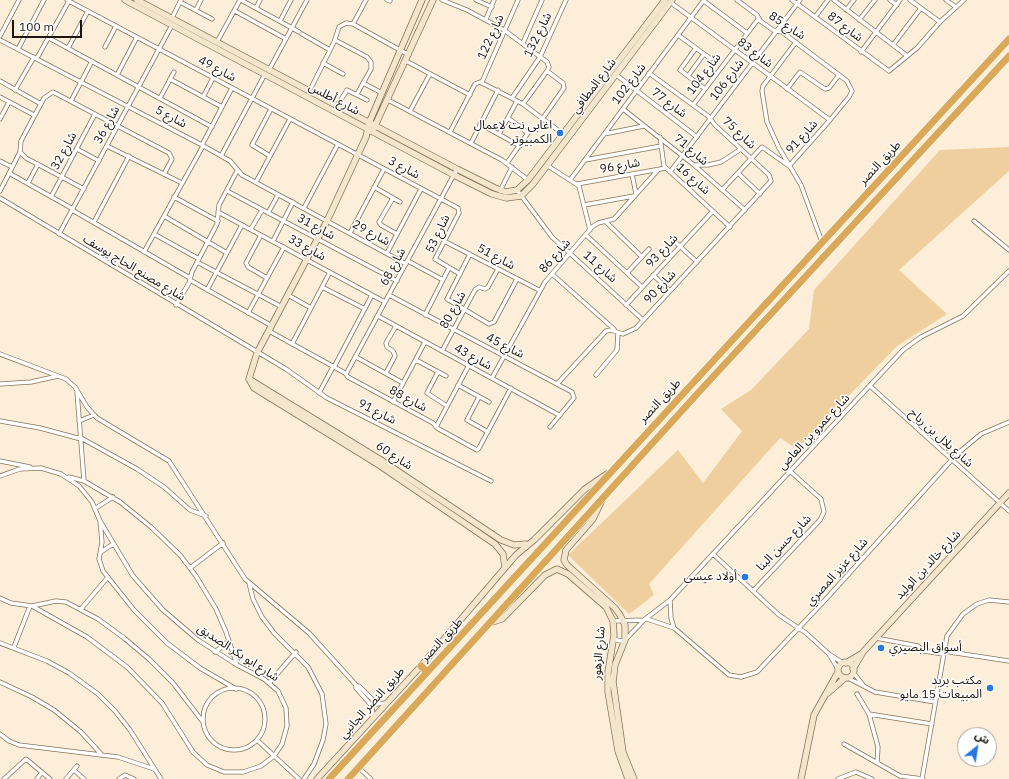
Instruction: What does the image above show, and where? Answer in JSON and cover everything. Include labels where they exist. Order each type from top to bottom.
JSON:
[{"type":"highway","name":"طريق النصر","points":[[329,779],[610,471],[1009,39]]},
{"type":"highway","name":"طريق النصر","points":[[348,779],[742,346],[1009,56]]},
{"type":"highway","points":[[919,138],[927,146]]},
{"type":"highway","points":[[734,337],[736,344],[742,346]]},
{"type":"highway","points":[[724,347],[731,349],[733,356]]},
{"type":"highway","points":[[421,666],[427,672]]},
{"type":"street","points":[[0,36],[19,0]]},
{"type":"street","points":[[18,48],[44,0]]},
{"type":"street","name":"شارع أطلس","points":[[125,0],[258,67],[269,70],[308,94],[368,125]]},
{"type":"street","name":"شارع أطلس","points":[[138,0],[217,42],[258,67],[264,74],[337,106],[454,175],[500,197],[512,198],[521,196]]},
{"type":"street","points":[[196,10],[201,0]]},
{"type":"street","points":[[217,42],[241,0],[330,50]]},
{"type":"street","points":[[256,8],[260,0]]},
{"type":"street","points":[[280,21],[291,0]]},
{"type":"street","points":[[269,70],[307,0]]},
{"type":"street","points":[[353,24],[366,0]]},
{"type":"street","points":[[368,125],[422,0]]},
{"type":"street","points":[[374,129],[433,0]]},
{"type":"street","points":[[442,0],[504,30],[523,43],[548,64],[547,71],[523,104]]},
{"type":"street","points":[[476,0],[492,6]]},
{"type":"street","points":[[486,20],[494,0]]},
{"type":"street","name":"شارع 122","points":[[470,95],[476,83],[482,82],[518,0]]},
{"type":"street","points":[[523,43],[542,0]]},
{"type":"street","name":"شارع 132","points":[[512,98],[540,57],[566,0]]},
{"type":"street","points":[[704,0],[747,33]]},
{"type":"street","name":"شارع 102","points":[[570,180],[704,0]]},
{"type":"street","name":"شارع 85","points":[[737,0],[759,18],[796,42],[847,81]]},
{"type":"street","name":"شارع 87","points":[[792,0],[886,71],[890,71],[906,55]]},
{"type":"street","name":"شارع 106","points":[[670,172],[800,0]]},
{"type":"street","points":[[815,17],[828,0]]},
{"type":"street","points":[[834,0],[906,55],[917,48],[940,22],[964,0]]},
{"type":"street","points":[[846,10],[854,0]]},
{"type":"street","points":[[859,20],[875,0]]},
{"type":"street","points":[[890,0],[897,5]]},
{"type":"street","points":[[861,52],[900,0]]},
{"type":"street","points":[[910,0],[940,22]]},
{"type":"street","points":[[946,0],[956,7]]},
{"type":"street","points":[[15,90],[49,38],[68,1]]},
{"type":"street","name":"شارع 49","points":[[68,1],[358,155]]},
{"type":"street","points":[[172,18],[181,1],[212,19]]},
{"type":"street","name":"شارع 83","points":[[669,1],[830,120]]},
{"type":"street","name":"شارع المطافي","points":[[531,182],[563,134],[669,1]]},
{"type":"street","points":[[893,45],[921,8]]},
{"type":"street","points":[[68,48],[88,11]]},
{"type":"street","points":[[235,11],[286,39]]},
{"type":"street","name":"شارع 104","points":[[693,105],[759,18]]},
{"type":"street","points":[[308,94],[342,24],[353,24],[408,55]]},
{"type":"street","name":"شارع 36","points":[[59,234],[172,25]]},
{"type":"street","points":[[105,47],[116,26]]},
{"type":"street","points":[[678,35],[711,59]]},
{"type":"street","points":[[49,38],[212,126]]},
{"type":"street","points":[[117,75],[137,38]]},
{"type":"street","name":"شارع 5","points":[[0,40],[18,48],[202,145],[230,161],[237,171],[327,221]]},
{"type":"street","points":[[335,40],[370,60],[371,69],[357,94]]},
{"type":"street","points":[[796,42],[770,77],[762,91],[767,122],[789,166],[801,185],[822,242]]},
{"type":"street","points":[[696,48],[680,69],[705,89]]},
{"type":"street","points":[[688,76],[704,54]]},
{"type":"street","points":[[406,61],[470,95],[450,132]]},
{"type":"street","points":[[72,101],[92,62]]},
{"type":"street","points":[[324,63],[343,74]]},
{"type":"street","points":[[543,118],[564,85],[547,71]]},
{"type":"street","points":[[160,98],[174,72]]},
{"type":"street","points":[[787,89],[800,72],[825,89],[829,88],[839,75]]},
{"type":"street","name":"شارع المطافي","points":[[531,182],[548,166],[613,73]]},
{"type":"street","name":"شارع 77","points":[[613,73],[697,137]]},
{"type":"street","name":"شارع 75","points":[[650,73],[710,119],[769,175],[770,183]]},
{"type":"street","points":[[221,156],[264,74]]},
{"type":"street","points":[[410,111],[430,74]]},
{"type":"street","points":[[203,97],[213,78]]},
{"type":"street","points":[[170,79],[222,107]]},
{"type":"street","points":[[0,81],[41,104]]},
{"type":"street","name":"شارع 91","points":[[751,158],[760,148],[763,147],[789,166],[851,94],[851,87],[847,81]]},
{"type":"street","points":[[482,82],[523,104],[563,134]]},
{"type":"street","points":[[363,84],[382,93]]},
{"type":"street","points":[[144,252],[186,178],[232,88]]},
{"type":"street","points":[[337,106],[347,90],[367,100]]},
{"type":"street","points":[[470,143],[498,90]]},
{"type":"street","points":[[84,189],[22,156],[20,152],[19,145],[34,115],[49,93],[56,93],[72,101],[171,155],[171,161],[164,174]]},
{"type":"street","points":[[0,97],[34,115]]},
{"type":"street","points":[[388,100],[507,163],[531,182]]},
{"type":"street","points":[[498,134],[517,101]]},
{"type":"street","points":[[0,119],[10,102]]},
{"type":"street","points":[[270,156],[252,146],[252,144],[271,109]]},
{"type":"street","name":"شارع 71","points":[[623,109],[694,164],[745,210]]},
{"type":"street","name":"شارع 32","points":[[51,197],[95,114]]},
{"type":"street","points":[[507,163],[520,146],[528,132],[508,118]]},
{"type":"street","points":[[256,182],[290,119]]},
{"type":"street","points":[[480,124],[520,146]]},
{"type":"street","name":"شارع 60","points":[[368,125],[366,137],[327,221],[257,353],[249,379],[254,388],[366,453],[466,520],[507,543],[514,545],[528,544]]},
{"type":"street","points":[[604,134],[645,126]]},
{"type":"street","name":"شارع أطلس","points":[[374,129],[500,191]]},
{"type":"street","name":"شارع 60","points":[[366,137],[374,129]]},
{"type":"street","name":"شارع 16","points":[[660,137],[663,165],[730,227]]},
{"type":"street","points":[[304,208],[338,144]]},
{"type":"street","points":[[107,146],[182,183]]},
{"type":"street","points":[[585,160],[661,146]]},
{"type":"street","points":[[76,149],[99,161]]},
{"type":"street","points":[[694,164],[708,165],[721,162],[741,149]]},
{"type":"street","points":[[0,191],[20,152]]},
{"type":"street","name":"شارع 3","points":[[358,155],[441,199]]},
{"type":"street","points":[[94,222],[129,156]]},
{"type":"street","points":[[722,190],[751,158]]},
{"type":"street","points":[[0,161],[12,168]]},
{"type":"street","points":[[28,183],[38,164]]},
{"type":"street","points":[[548,166],[577,184],[581,191],[590,230]]},
{"type":"street","points":[[512,167],[500,191],[517,190],[531,182]]},
{"type":"street","name":"شارع 96","points":[[577,184],[666,168]]},
{"type":"street","points":[[350,233],[384,169]]},
{"type":"street","name":"شارع 68","points":[[346,374],[457,169]]},
{"type":"street","name":"شارع 86","points":[[492,378],[539,290],[590,230],[598,223],[614,219],[658,170]]},
{"type":"street","points":[[176,305],[218,221],[219,205],[237,171]]},
{"type":"street","name":"شارع 88","points":[[9,173],[248,313],[292,344],[346,374],[348,377],[433,423],[436,427],[477,450],[511,388]]},
{"type":"street","points":[[738,173],[760,194]]},
{"type":"street","points":[[584,205],[635,195],[632,174]]},
{"type":"street","points":[[521,196],[531,182]]},
{"type":"street","name":"شارع 90","points":[[557,384],[606,331],[611,330],[619,334],[632,331],[770,183]]},
{"type":"street","points":[[374,187],[400,202]]},
{"type":"street","points":[[387,253],[421,188]]},
{"type":"street","name":"شارع 11","points":[[517,190],[550,235],[643,320]]},
{"type":"street","name":"شارع 31","points":[[226,191],[397,281]]},
{"type":"street","points":[[268,213],[278,195]]},
{"type":"street","points":[[174,197],[218,221]]},
{"type":"street","name":"شارع مصنع الحاج يوسف","points":[[0,198],[257,353]]},
{"type":"street","points":[[393,198],[380,223],[397,234]]},
{"type":"street","name":"شارع 53","points":[[441,199],[460,210],[435,260],[460,274]]},
{"type":"street","points":[[273,241],[293,202]]},
{"type":"street","points":[[251,229],[262,210]]},
{"type":"street","name":"شارع 93","points":[[626,305],[713,211]]},
{"type":"street","name":"شارع 33","points":[[218,212],[386,302]]},
{"type":"street","points":[[164,216],[227,253]]},
{"type":"street","name":"شارع 29","points":[[327,221],[387,253],[443,280]]},
{"type":"street","points":[[974,221],[1009,250]]},
{"type":"street","points":[[606,222],[642,257]]},
{"type":"street","points":[[207,290],[242,225]]},
{"type":"street","points":[[154,234],[217,272],[282,307]]},
{"type":"street","points":[[260,234],[246,263],[248,267],[268,278]]},
{"type":"street","points":[[586,235],[642,287]]},
{"type":"street","points":[[672,239],[697,262]]},
{"type":"street","name":"شارع 51","points":[[444,241],[539,290]]},
{"type":"street","points":[[248,313],[284,247]]},
{"type":"street","points":[[627,273],[649,249]]},
{"type":"street","points":[[470,254],[447,299],[464,310],[492,324],[517,279]]},
{"type":"street","points":[[425,315],[449,268]]},
{"type":"street","name":"شارع 80","points":[[442,351],[476,289],[488,287],[498,269]]},
{"type":"street","name":"شارع عمرو بن العاص","points":[[625,640],[645,620],[670,600],[911,343],[963,316],[1009,271]]},
{"type":"street","points":[[292,344],[330,272]]},
{"type":"street","points":[[552,274],[619,334],[617,350],[596,375]]},
{"type":"street","points":[[654,275],[670,291]]},
{"type":"street","points":[[322,287],[365,309]]},
{"type":"street","points":[[288,295],[311,308]]},
{"type":"street","points":[[319,393],[372,295]]},
{"type":"street","name":"شارع 45","points":[[389,295],[557,384],[574,395],[573,399],[550,427]]},
{"type":"street","name":"شارع 43","points":[[378,316],[559,415]]},
{"type":"street","points":[[386,373],[395,356],[386,344],[396,326]]},
{"type":"street","points":[[393,402],[425,342]]},
{"type":"street","name":"شارع 91","points":[[257,353],[286,369],[319,393],[491,481]]},
{"type":"street","points":[[0,354],[70,382],[94,415],[169,461],[249,583],[309,633],[373,704],[374,713],[372,719]]},
{"type":"street","points":[[356,357],[403,383]]},
{"type":"street","points":[[416,360],[446,376]]},
{"type":"street","points":[[436,427],[469,366]]},
{"type":"street","points":[[438,372],[427,393],[447,406]]},
{"type":"street","points":[[0,384],[31,382],[58,376]]},
{"type":"street","points":[[458,385],[489,402]]},
{"type":"street","name":"شارع بلال بن رباح","points":[[870,386],[1009,511]]},
{"type":"street","points":[[77,390],[84,481]]},
{"type":"street","points":[[479,397],[467,420],[488,432]]},
{"type":"street","points":[[79,421],[94,415]]},
{"type":"street","points":[[0,421],[40,428],[81,439],[137,469],[164,487],[190,510],[206,516]]},
{"type":"street","name":"شارع عزيز المصري","points":[[645,620],[674,628],[721,670],[736,677],[752,674],[761,669],[951,460],[981,434],[1009,422]]},
{"type":"street","points":[[0,462],[55,472],[84,481],[112,497],[161,536],[190,568],[210,598],[238,665]]},
{"type":"street","points":[[0,476],[13,471],[34,468]]},
{"type":"street","name":"طريق النصر الجانبي","points":[[317,779],[421,666],[505,567],[585,489],[610,471]]},
{"type":"street","name":"شارع حسن البنا","points":[[753,591],[820,520],[824,512],[821,499],[791,472]]},
{"type":"street","points":[[0,598],[11,603],[31,606],[63,601],[81,609],[111,628],[149,659],[173,683],[203,722],[210,739],[222,748],[231,750],[241,749],[250,746],[257,740],[264,724],[263,710],[253,696],[236,689],[200,668],[167,642],[134,610],[100,566],[102,535],[96,508],[84,490],[68,477]]},
{"type":"street","name":"شارع خالد بن الوليد","points":[[853,671],[863,652],[1009,493]]},
{"type":"street","points":[[96,508],[112,497]]},
{"type":"street","name":"شارع الزهور","points":[[602,500],[594,519],[566,550],[564,560],[567,565],[615,608],[623,620],[625,640],[615,665],[613,682],[623,752],[634,779]]},
{"type":"street","name":"شارع 60","points":[[466,520],[500,549],[503,554],[505,567]]},
{"type":"street","name":"شارع ابو بكر الصديق","points":[[100,521],[133,576],[153,599],[186,630],[215,652],[270,682],[278,691],[284,702],[288,720],[284,738],[274,756]]},
{"type":"street","points":[[190,568],[223,543]]},
{"type":"street","points":[[101,552],[113,544]]},
{"type":"street","points":[[713,554],[779,615],[798,628],[830,654],[851,665],[853,671],[863,685]]},
{"type":"street","name":"شارع الزهور","points":[[489,623],[502,619],[545,575],[557,569],[568,574],[603,604],[609,611],[613,621],[614,639],[608,672],[608,692],[618,751],[628,779]]},
{"type":"street","points":[[81,609],[108,577]]},
{"type":"street","points":[[249,583],[253,599],[268,625],[279,639],[296,652],[308,667],[317,680],[322,694],[326,714],[325,732],[321,748],[314,764],[304,779]]},
{"type":"street","points":[[670,600],[671,618],[674,628]]},
{"type":"street","points":[[844,744],[900,776],[922,779],[936,702],[943,652],[951,628],[968,611],[982,602],[1009,602]]},
{"type":"street","points":[[14,647],[31,606]]},
{"type":"street","points":[[31,606],[92,640],[128,666],[162,703],[193,752],[207,765],[224,772],[243,772],[261,766],[274,756]]},
{"type":"street","points":[[613,621],[645,620]]},
{"type":"street","points":[[876,638],[918,646],[924,651],[943,652],[1009,661]]},
{"type":"street","points":[[614,639],[620,641],[625,640]]},
{"type":"street","points":[[215,652],[229,641]]},
{"type":"street","points":[[0,643],[14,647],[58,667],[98,694],[115,711],[130,730],[161,779]]},
{"type":"street","points":[[270,682],[296,652]]},
{"type":"street","name":"شارع خالد بن الوليد","points":[[845,663],[863,652]]},
{"type":"street","points":[[830,654],[841,677],[863,685],[875,692],[936,702]]},
{"type":"street","points":[[801,779],[814,715],[838,671],[845,663]]},
{"type":"street","points":[[824,698],[853,671]]},
{"type":"street","points":[[0,682],[32,697],[54,710],[85,736],[102,755]]},
{"type":"street","points":[[203,722],[206,708],[214,696],[227,690],[236,689]]},
{"type":"street","points":[[857,694],[869,714],[878,747],[877,763]]},
{"type":"street","points":[[373,704],[380,705],[388,702]]},
{"type":"street","points":[[869,714],[932,724]]},
{"type":"street","points":[[0,734],[9,741],[19,745],[118,757],[154,769]]},
{"type":"street","points":[[257,740],[299,779]]},
{"type":"street","points":[[4,779],[22,761],[26,759],[50,779]]},
{"type":"street","points":[[66,779],[77,766]]},
{"type":"street","points":[[358,768],[371,779]]},
{"type":"street","points":[[74,770],[84,779]]},
{"type":"street","points":[[37,779],[42,772]]},
{"type":"street","points":[[838,779],[856,772],[872,779]]},
{"type":"street","points":[[119,779],[125,775],[134,779]]},
{"type":"shaded area","points":[[1009,147],[1009,171],[899,270],[947,314],[897,346],[797,449],[780,438],[649,584],[654,595],[629,614],[568,555],[678,450],[703,483],[742,431],[721,409],[751,390],[809,329],[814,290],[940,150]]},
{"type":"place","name":"اغابى نت لاعمال الكمبيوتر","points":[[560,133]]},
{"type":"place","name":"أولاد عيسى","points":[[745,577]]},
{"type":"place","name":"أسواق البصيري","points":[[881,648]]},
{"type":"place","name":"مكتب بريد المبيعات 15 مايو","points":[[990,688]]}]
